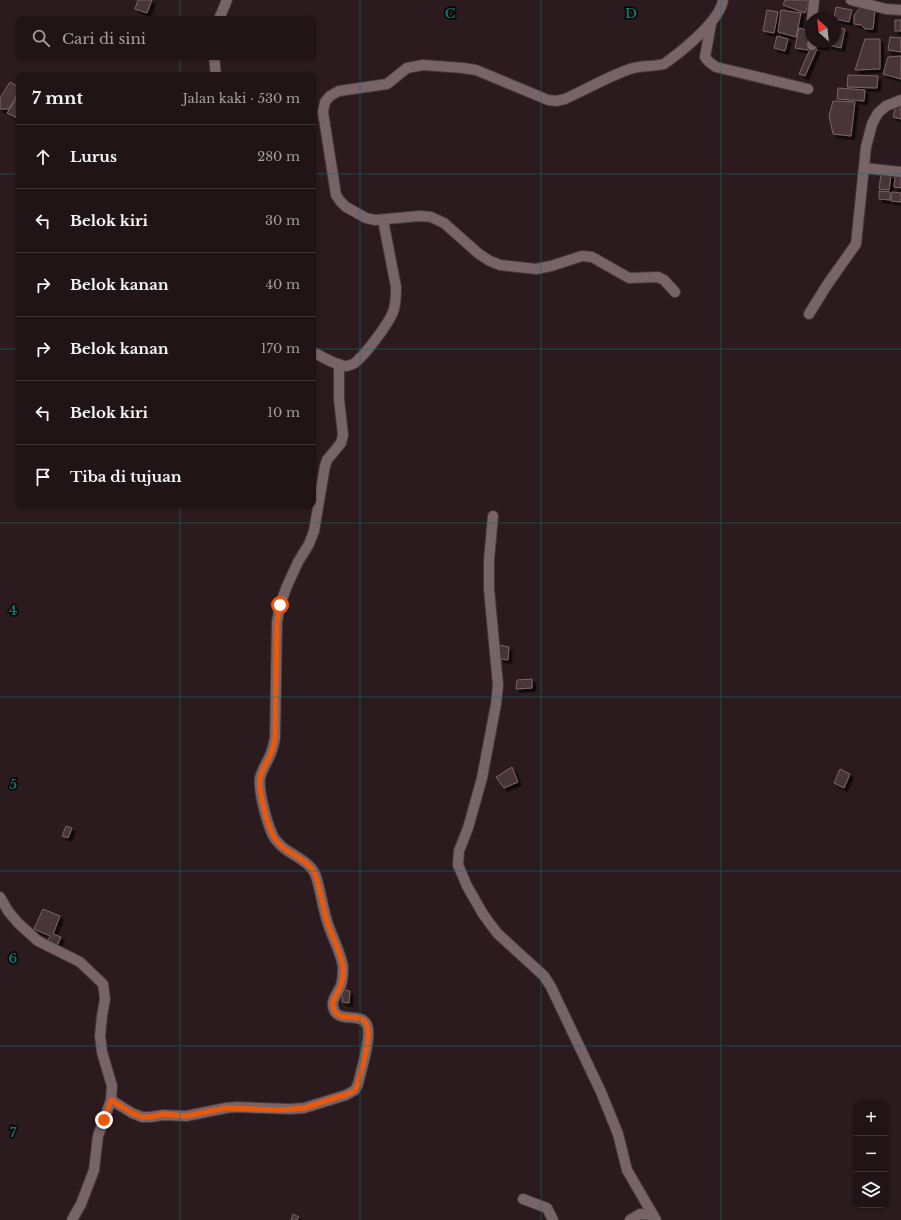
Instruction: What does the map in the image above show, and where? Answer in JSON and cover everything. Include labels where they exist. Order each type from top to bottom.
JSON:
[{"type":"street","points":[[220,16],[227,0]]},
{"type":"street","points":[[675,292],[664,280],[658,277],[629,278],[588,256],[582,256],[543,269],[500,265],[479,254],[444,223],[431,217],[420,216],[383,220],[366,218],[346,207],[336,195],[322,112],[325,102],[330,96],[339,91],[387,84],[407,68],[415,65],[476,70],[548,100],[565,99],[628,70],[664,64],[711,24],[721,9],[723,0]]},
{"type":"street","points":[[813,12],[814,0]]},
{"type":"street","points":[[851,0],[886,9],[901,10]]},
{"type":"street","points":[[711,24],[705,57],[716,67],[808,88]]},
{"type":"street","points":[[214,60],[216,72]]},
{"type":"street","points":[[809,314],[827,285],[856,244],[868,137],[872,124],[878,112],[886,106],[901,100]]},
{"type":"street","points":[[864,168],[901,172]]},
{"type":"street","points":[[316,353],[339,364],[346,366],[353,364],[359,360],[394,312],[396,287],[383,220]]},
{"type":"street","points":[[111,1100],[132,1113],[142,1117],[163,1114],[192,1115],[236,1107],[290,1110],[304,1108],[350,1093],[355,1090],[358,1084],[369,1038],[366,1022],[362,1019],[340,1016],[332,1006],[333,1000],[341,985],[343,965],[326,920],[317,878],[313,868],[281,847],[274,838],[268,824],[260,790],[260,778],[272,752],[275,738],[277,622],[280,605],[292,575],[309,544],[314,531],[327,460],[341,442],[343,435],[339,399],[339,364]]},
{"type":"street","points":[[493,516],[489,560],[489,589],[498,684],[496,704],[482,778],[468,828],[459,851],[458,865],[467,886],[483,914],[497,933],[544,976],[551,987],[601,1092],[618,1134],[627,1170],[655,1218]]},
{"type":"street","points":[[0,897],[8,911],[18,923],[38,941],[80,962],[102,984],[105,999],[100,1036],[102,1052],[112,1086],[111,1100],[98,1136],[94,1170],[81,1204],[72,1220]]},
{"type":"street","points":[[523,1199],[547,1208],[552,1220]]},
{"type":"street","points":[[630,1220],[640,1214],[655,1218]]},
{"type":"building","points":[[138,0],[152,0],[147,13],[135,9]]},
{"type":"building","points":[[785,0],[805,0],[809,2],[805,13],[783,5]]},
{"type":"building","points":[[836,7],[852,10],[849,22],[841,20],[841,12],[835,12]]},
{"type":"building","points":[[861,7],[875,10],[873,29],[865,29],[861,25],[854,24],[854,15]]},
{"type":"building","points":[[767,10],[778,12],[774,33],[763,31]]},
{"type":"building","points":[[781,10],[801,13],[796,37],[778,32]]},
{"type":"building","points":[[895,20],[901,20],[901,31],[895,31]]},
{"type":"building","points":[[799,28],[805,30],[805,48],[808,48],[808,50],[795,48]]},
{"type":"building","points":[[841,28],[845,29],[841,48]]},
{"type":"building","points":[[777,36],[788,39],[785,51],[774,48]]},
{"type":"building","points":[[890,37],[901,38],[901,52],[888,50]]},
{"type":"building","points":[[865,39],[880,39],[880,69],[855,70]]},
{"type":"building","points":[[811,48],[817,49],[805,76],[799,74]]},
{"type":"building","points":[[901,56],[901,79],[883,74],[888,57]]},
{"type":"building","points":[[848,75],[878,76],[877,88],[847,87]]},
{"type":"building","points":[[10,82],[16,85],[16,96],[9,109],[0,109],[0,98]]},
{"type":"building","points":[[838,88],[865,90],[864,101],[837,99]]},
{"type":"building","points":[[16,100],[16,118],[7,113]]},
{"type":"building","points":[[833,101],[855,102],[851,136],[833,134],[829,116]]},
{"type":"building","points":[[896,105],[901,106],[901,119],[893,117]]},
{"type":"building","points":[[881,174],[891,175],[889,190],[879,189]]},
{"type":"building","points":[[895,177],[901,177],[901,188],[894,187]]},
{"type":"building","points":[[879,191],[890,192],[890,200],[879,199]]},
{"type":"building","points":[[892,192],[901,193],[901,202],[891,201]]},
{"type":"building","points":[[499,645],[509,647],[508,660],[500,659]]},
{"type":"building","points":[[532,679],[532,688],[516,689],[517,680]]},
{"type":"building","points":[[512,767],[518,782],[504,788],[496,777]]},
{"type":"building","points":[[840,769],[850,774],[844,788],[834,783]]},
{"type":"building","points":[[66,826],[72,828],[68,838],[62,836]]},
{"type":"building","points":[[43,909],[60,916],[53,934],[61,937],[57,946],[47,943],[50,936],[34,929]]},
{"type":"building","points":[[343,990],[350,991],[349,1003],[342,1002]]},
{"type":"building","points":[[293,1214],[299,1217],[297,1220],[291,1220]]},
{"type":"route","points":[[104,1120],[111,1100],[132,1113],[142,1117],[163,1114],[186,1116],[197,1115],[218,1109],[236,1107],[290,1110],[304,1108],[350,1093],[355,1090],[358,1084],[369,1038],[366,1022],[359,1018],[340,1016],[336,1013],[332,1006],[333,1000],[341,985],[343,965],[326,920],[317,878],[313,868],[281,847],[274,838],[268,824],[260,790],[260,778],[272,752],[275,738],[277,622],[280,605]]}]
